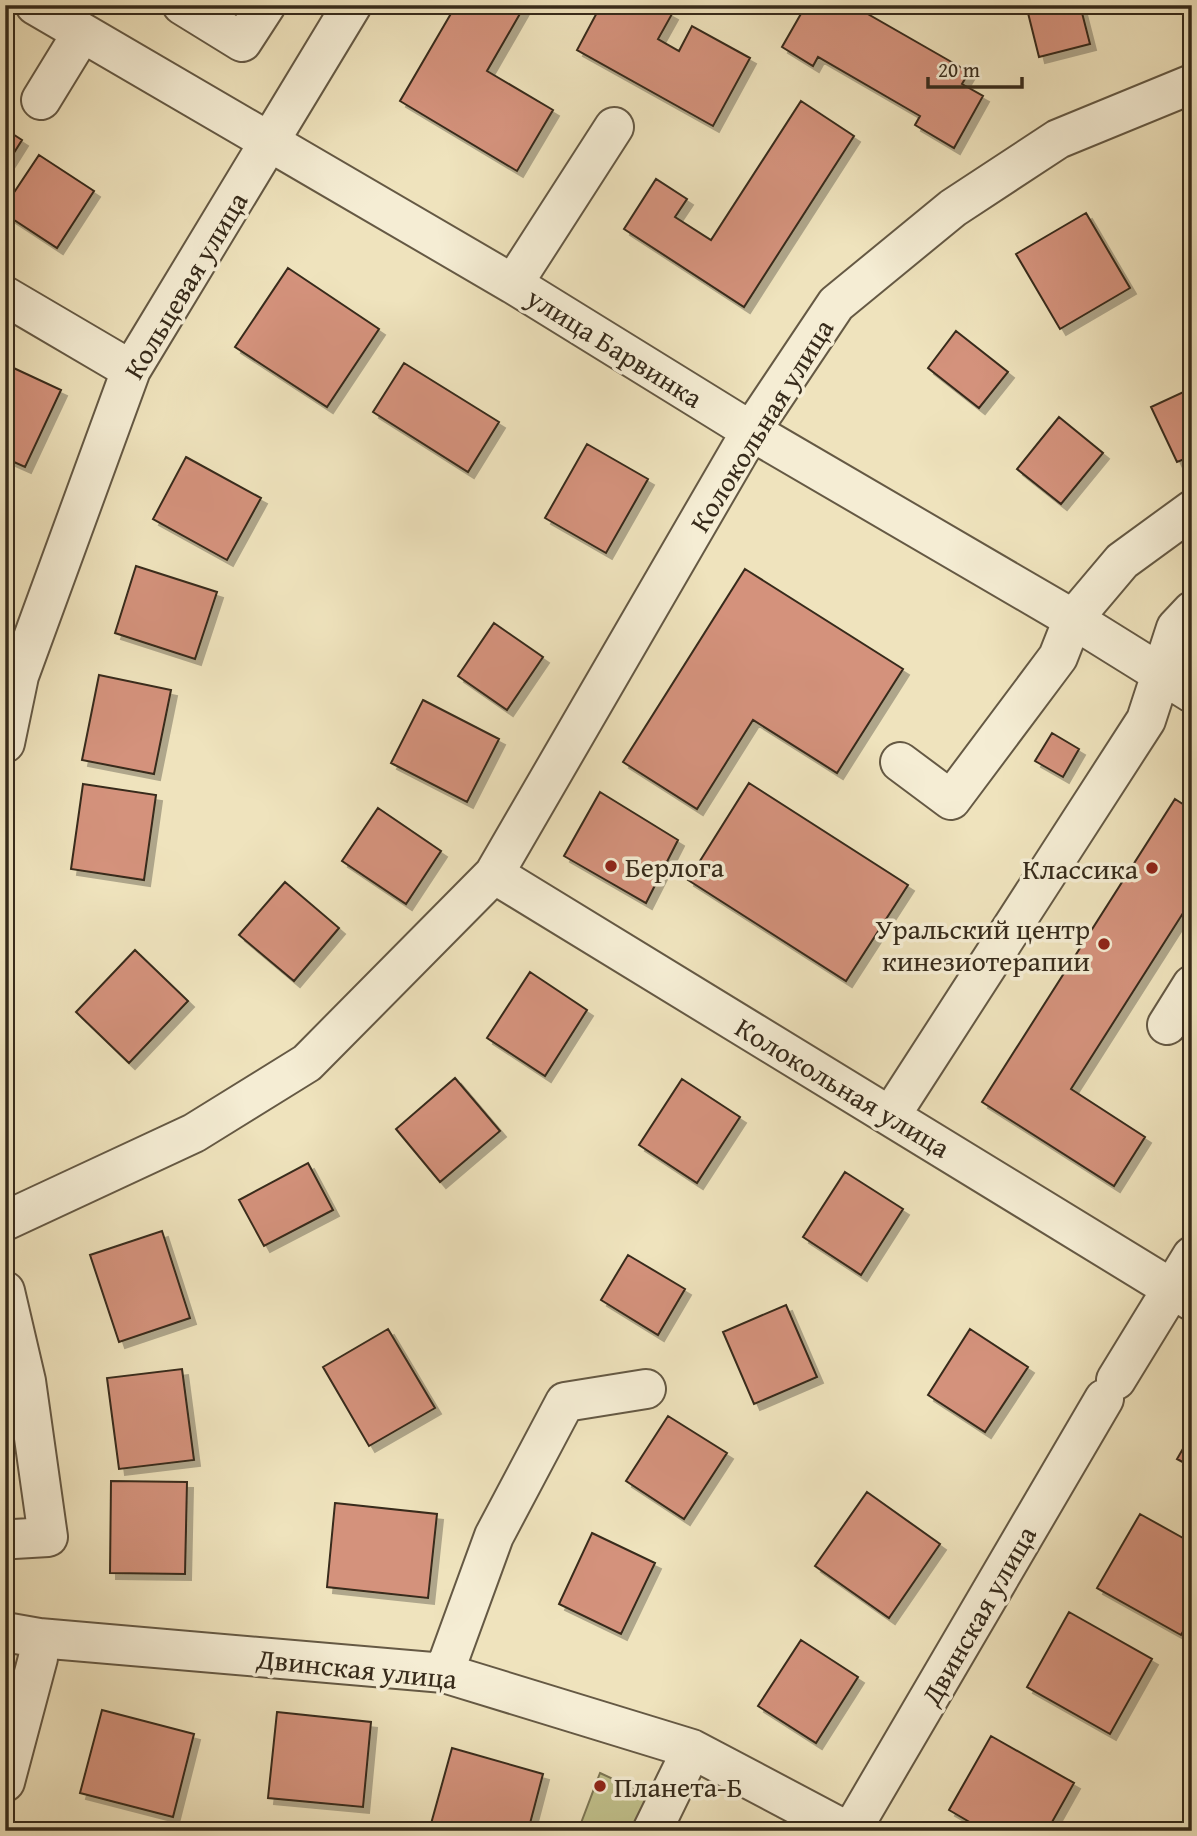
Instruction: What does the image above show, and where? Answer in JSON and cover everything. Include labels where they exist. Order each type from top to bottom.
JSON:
[{"type":"street","name":"улица Барвинка","points":[[35,5],[513,284],[751,431],[1073,619],[1176,684]]},
{"type":"street","points":[[182,5],[242,41],[266,5]]},
{"type":"street","name":"Кольцевая улица","points":[[5,743],[19,676],[131,370],[352,5]]},
{"type":"street","points":[[41,100],[82,33]]},
{"type":"street","name":"Колокольная улица","points":[[5,1221],[194,1133],[307,1063],[494,874],[751,431],[836,304],[953,208],[1058,139],[1192,84]]},
{"type":"street","points":[[513,284],[614,127]]},
{"type":"street","points":[[5,296],[131,370]]},
{"type":"street","points":[[900,762],[951,800],[1058,657],[1073,619],[1122,561],[1192,510]]},
{"type":"street","points":[[891,1115],[1146,720],[1176,684],[1176,628],[1192,611]]},
{"type":"street","name":"Колокольная улица","points":[[494,874],[1182,1295]]},
{"type":"street","points":[[1167,1025],[1192,985]]},
{"type":"street","name":"Двинская улица","points":[[22,1635],[444,1672],[692,1749],[849,1831],[1110,1390],[1182,1295],[1192,1256]]},
{"type":"street","points":[[5,1291],[31,1538]]},
{"type":"street","points":[[444,1672],[494,1536],[565,1402],[646,1389]]},
{"type":"street","points":[[5,1782],[38,1658],[22,1635]]},
{"type":"street","points":[[652,1831],[692,1749]]},
{"type":"green space","points":[[600,1773],[654,1798],[638,1831],[578,1831]]},
{"type":"building","points":[[456,5],[525,5],[487,71],[553,110],[517,171],[400,101]]},
{"type":"building","points":[[601,5],[656,5],[672,14],[658,39],[679,51],[692,26],[750,58],[713,126],[577,50]]},
{"type":"building","points":[[806,5],[829,5],[837,10],[839,5],[852,5],[969,72],[962,84],[983,96],[954,148],[915,125],[920,116],[818,57],[813,66],[782,47]]},
{"type":"building","points":[[1026,5],[1080,5],[1090,44],[1039,57]]},
{"type":"building","points":[[801,101],[854,136],[744,307],[624,229],[656,179],[687,199],[675,217],[711,240]]},
{"type":"building","points":[[5,129],[22,140],[5,167]]},
{"type":"building","points":[[39,155],[94,191],[57,248],[5,214],[5,206]]},
{"type":"building","points":[[1086,213],[1130,288],[1060,329],[1016,254]]},
{"type":"building","points":[[288,268],[379,329],[327,407],[235,347]]},
{"type":"building","points":[[956,331],[1008,372],[979,408],[928,368]]},
{"type":"building","points":[[404,363],[499,422],[468,472],[373,412]]},
{"type":"building","points":[[5,364],[61,390],[25,467],[5,458]]},
{"type":"building","points":[[1192,388],[1192,456],[1177,462],[1151,407]]},
{"type":"building","points":[[1059,417],[1103,453],[1061,504],[1017,469]]},
{"type":"building","points":[[587,444],[648,479],[606,553],[545,518]]},
{"type":"building","points":[[186,457],[261,498],[227,560],[153,519]]},
{"type":"building","points":[[136,566],[217,592],[195,659],[115,633]]},
{"type":"building","points":[[745,569],[903,669],[837,773],[753,720],[697,809],[623,762]]},
{"type":"building","points":[[494,623],[543,657],[507,710],[458,676]]},
{"type":"building","points":[[99,675],[171,690],[154,774],[82,760]]},
{"type":"building","points":[[423,700],[499,739],[467,802],[391,763]]},
{"type":"building","points":[[1052,733],[1079,749],[1063,777],[1035,761]]},
{"type":"building","points":[[749,783],[908,885],[846,981],[688,880]]},
{"type":"building","points":[[83,784],[156,795],[144,880],[71,869]]},
{"type":"building","points":[[600,792],[678,840],[646,903],[564,856]]},
{"type":"building","points":[[1175,799],[1192,810],[1192,899],[1071,1089],[1145,1137],[1114,1186],[982,1102]]},
{"type":"building","points":[[378,808],[441,851],[406,904],[342,861]]},
{"type":"building","points":[[285,882],[339,928],[294,981],[239,935]]},
{"type":"building","points":[[135,950],[188,1001],[129,1063],[76,1012]]},
{"type":"building","points":[[530,972],[587,1010],[545,1076],[487,1038]]},
{"type":"building","points":[[455,1078],[500,1131],[440,1182],[396,1129]]},
{"type":"building","points":[[682,1079],[740,1117],[697,1183],[639,1145]]},
{"type":"building","points":[[308,1163],[333,1210],[264,1246],[239,1200]]},
{"type":"building","points":[[845,1172],[903,1209],[861,1275],[803,1237]]},
{"type":"building","points":[[162,1231],[190,1318],[119,1342],[90,1255]]},
{"type":"building","points":[[628,1255],[685,1289],[658,1335],[601,1300]]},
{"type":"building","points":[[786,1305],[817,1377],[754,1404],[723,1332]]},
{"type":"building","points":[[388,1329],[435,1408],[369,1446],[323,1367]]},
{"type":"building","points":[[970,1329],[1028,1367],[985,1432],[928,1395]]},
{"type":"building","points":[[182,1369],[194,1460],[119,1469],[107,1378]]},
{"type":"building","points":[[668,1416],[727,1453],[684,1519],[626,1481]]},
{"type":"building","points":[[1192,1433],[1192,1467],[1177,1459]]},
{"type":"building","points":[[111,1481],[187,1482],[185,1574],[110,1573]]},
{"type":"building","points":[[867,1492],[940,1544],[889,1618],[815,1566]]},
{"type":"building","points":[[335,1503],[437,1514],[428,1598],[327,1587]]},
{"type":"building","points":[[1140,1514],[1192,1543],[1192,1616],[1181,1635],[1097,1588]]},
{"type":"building","points":[[592,1533],[655,1563],[621,1634],[559,1604]]},
{"type":"building","points":[[1069,1612],[1152,1659],[1110,1734],[1027,1687]]},
{"type":"building","points":[[801,1640],[858,1677],[816,1743],[758,1706]]},
{"type":"building","points":[[102,1710],[194,1734],[173,1817],[80,1793]]},
{"type":"building","points":[[277,1712],[371,1722],[363,1807],[268,1798]]},
{"type":"building","points":[[991,1736],[1074,1783],[1047,1831],[985,1831],[949,1810]]},
{"type":"building","points":[[452,1748],[543,1774],[528,1831],[429,1831]]},
{"type":"building","points":[[1165,1823],[1176,1831],[1159,1831]]},
{"type":"place","name":"Берлога","points":[[611,866]]},
{"type":"place","name":"Классика","points":[[1152,868]]},
{"type":"place","name":"Уральский центр кинезиотерапии","points":[[1104,944]]},
{"type":"place","name":"Планета-Б","points":[[600,1786]]}]
